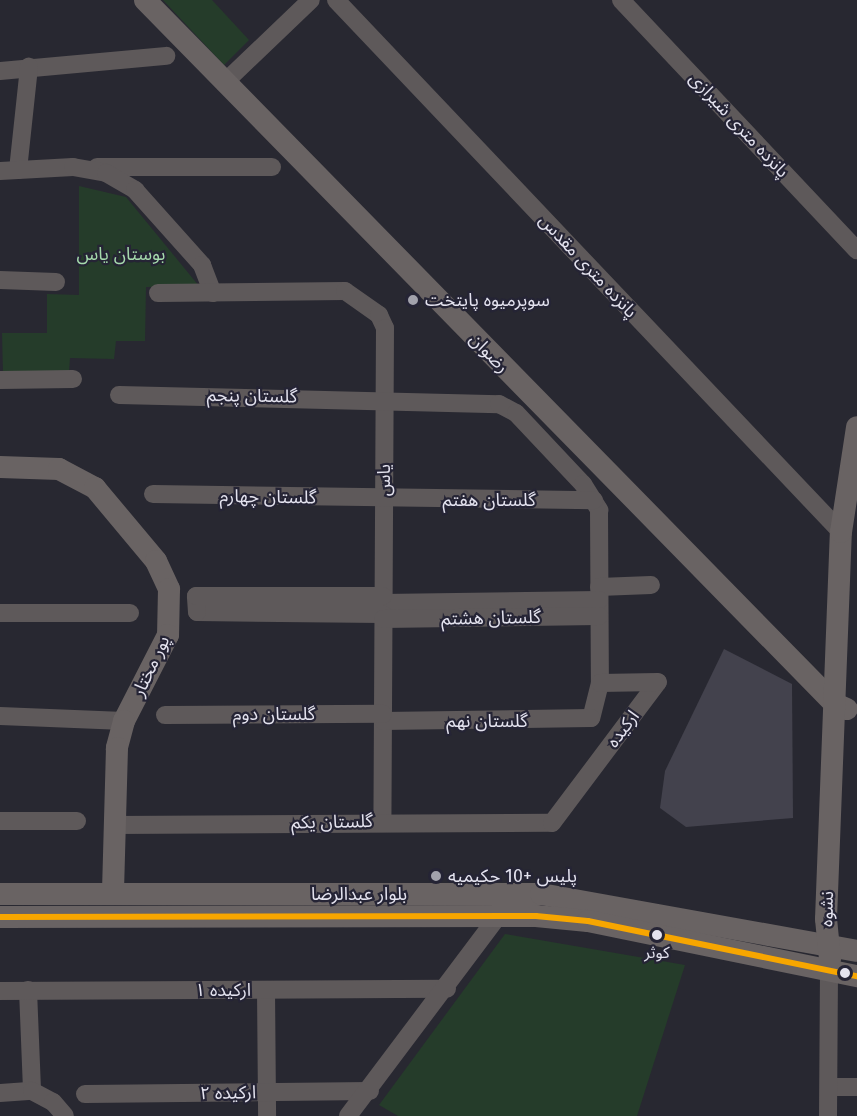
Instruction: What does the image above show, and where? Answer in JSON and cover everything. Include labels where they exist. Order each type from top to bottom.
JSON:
[{"type":"main road","name":"رضوان","points":[[144,0],[841,706]]},
{"type":"main road","name":"نشوه","points":[[829,970],[831,946],[826,934],[841,706],[847,534],[857,427]]},
{"type":"main road","name":"پور مختار","points":[[0,467],[59,469],[95,488],[156,561],[170,589],[168,634],[124,722],[113,825],[113,894]]},
{"type":"main road","name":"نشوه","points":[[847,534],[857,505]]},
{"type":"main road","name":"بلوار عبدالرضا","points":[[0,894],[541,894],[700,932],[857,976]]},
{"type":"main road","name":"بلوار عبدالرضا","points":[[0,917],[498,916],[588,921],[831,946],[857,951]]},
{"type":"street","points":[[224,83],[311,0]]},
{"type":"street","name":"پانزده متری مقدس","points":[[336,0],[847,534]]},
{"type":"street","name":"پانزده متری شیرازی","points":[[621,0],[857,250]]},
{"type":"street","points":[[0,70],[166,56]]},
{"type":"street","points":[[29,68],[9,170],[74,167],[272,167]]},
{"type":"street","points":[[74,167],[106,173],[135,190],[201,265],[213,292]]},
{"type":"street","points":[[0,280],[56,282]]},
{"type":"street","name":"یاس","points":[[158,293],[345,291],[358,296],[375,309],[385,328],[382,821]]},
{"type":"street","points":[[0,380],[73,379]]},
{"type":"street","name":"گلستان پنجم","points":[[119,395],[384,397],[499,404],[516,413],[594,500]]},
{"type":"street","name":"گلستان چهارم","points":[[153,494],[384,500]]},
{"type":"street","name":"گلستان هفتم","points":[[384,500],[594,500]]},
{"type":"street","points":[[594,500],[600,683]]},
{"type":"street","name":"گلستان هشتم","points":[[197,604],[383,608],[599,601],[651,585]]},
{"type":"street","points":[[0,613],[130,613]]},
{"type":"street","name":"ارکیده","points":[[552,823],[658,682],[600,683]]},
{"type":"street","name":"گلستان نهم","points":[[383,717],[591,718],[600,683]]},
{"type":"street","name":"گلستان دوم","points":[[165,715],[383,717]]},
{"type":"street","points":[[0,716],[124,722]]},
{"type":"street","points":[[0,821],[77,821]]},
{"type":"street","name":"گلستان یکم","points":[[113,825],[382,821],[552,823]]},
{"type":"street","points":[[348,1116],[370,1091],[447,989],[498,916]]},
{"type":"street","points":[[828,1116],[829,970]]},
{"type":"street","name":"ارکیده ۱","points":[[0,991],[447,989]]},
{"type":"street","points":[[28,990],[32,1091]]},
{"type":"street","points":[[266,990],[267,1116]]},
{"type":"street","points":[[829,1087],[857,1087]]},
{"type":"street","points":[[0,1093],[32,1091],[53,1101],[65,1116]]},
{"type":"street","name":"ارکیده ۲","points":[[86,1094],[370,1091]]},
{"type":"green space","points":[[163,0],[212,0],[249,40],[224,65]]},
{"type":"green space","name":"بوستان یاس","points":[[79,186],[126,197],[199,286],[146,287],[145,341],[116,341],[114,359],[70,358],[69,373],[3,374],[2,333],[47,333],[47,294],[79,295]]},
{"type":"green space","points":[[505,934],[685,965],[637,1116],[398,1116],[379,1105]]},
{"type":"building","points":[[724,649],[792,684],[793,818],[686,827],[660,808],[665,771]]},
{"type":"transit line","points":[[0,917],[536,916],[588,921],[857,976]]},
{"type":"place","name":"سوپرمیوه پایتخت","points":[[413,300]]},
{"type":"place","name":"پلیس +10 حکیمیه","points":[[436,876]]},
{"type":"place","name":"کوثر","points":[[657,935]]}]
